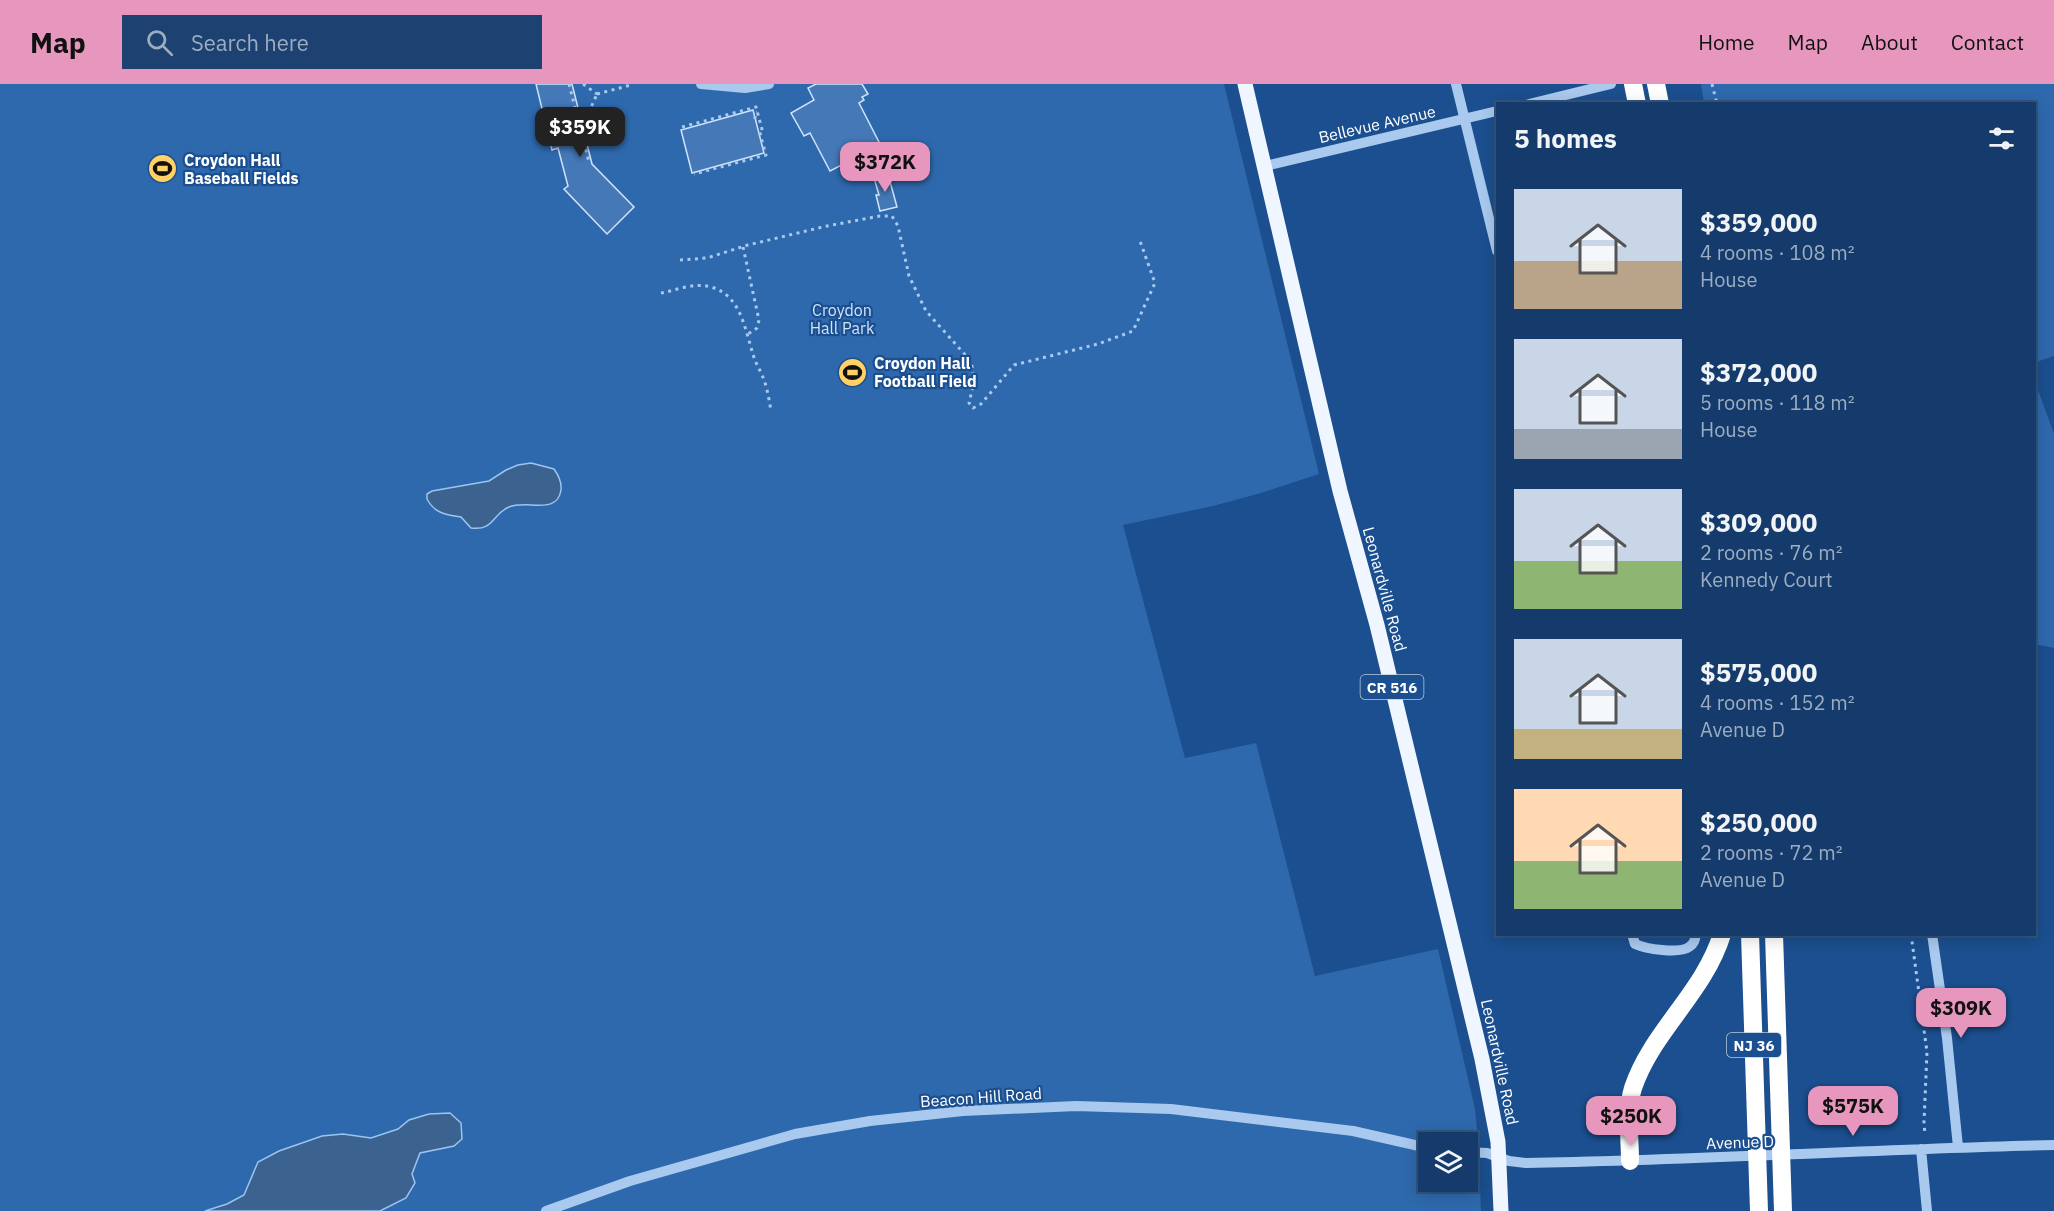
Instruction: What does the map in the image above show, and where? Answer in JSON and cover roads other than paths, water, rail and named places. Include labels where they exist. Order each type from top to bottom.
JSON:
[{"type":"highway","points":[[1632,84],[1636,102]]},
{"type":"highway","points":[[1656,84],[1660,102]]},
{"type":"highway","points":[[1630,1161],[1630,1107],[1632,1091],[1642,1064],[1712,963],[1721,936]]},
{"type":"highway","name":"NJ 36","points":[[1750,936],[1759,1211]]},
{"type":"highway","name":"NJ 36","points":[[1773,936],[1783,1211]]},
{"type":"main road","name":"Leonardville Road","points":[[1245,84],[1340,491],[1380,636],[1480,1048],[1496,1125],[1501,1211]]},
{"type":"street","points":[[701,84],[745,88],[769,84]]},
{"type":"street","points":[[1456,84],[1496,247]]},
{"type":"street","points":[[1537,102],[1611,84]]},
{"type":"street","name":"Bellevue Avenue","points":[[1265,166],[1496,111]]},
{"type":"street","points":[[1633,936],[1635,944],[1646,949],[1682,950],[1689,948],[1695,942],[1696,936]]},
{"type":"street","points":[[1932,936],[1947,1038],[1958,1147]]},
{"type":"street","name":"Beacon Hill Road","points":[[546,1211],[630,1181],[795,1134],[870,1121],[963,1111],[1076,1106],[1171,1109],[1353,1131],[1418,1146]]},
{"type":"street","name":"Avenue D","points":[[1499,1158],[1520,1163],[1630,1161],[2054,1145]]},
{"type":"street","points":[[1923,1149],[1927,1211]]},
{"type":"street","points":[[1478,1153],[1487,1153],[1499,1158]]},
{"type":"place","name":"Croydon Hall Baseball Fields","points":[[163,169]]},
{"type":"place","name":"Croydon Hall Football Field","points":[[853,372]]},
{"type":"park label","name":"Croydon Hall Park","points":[[842,319]]}]
